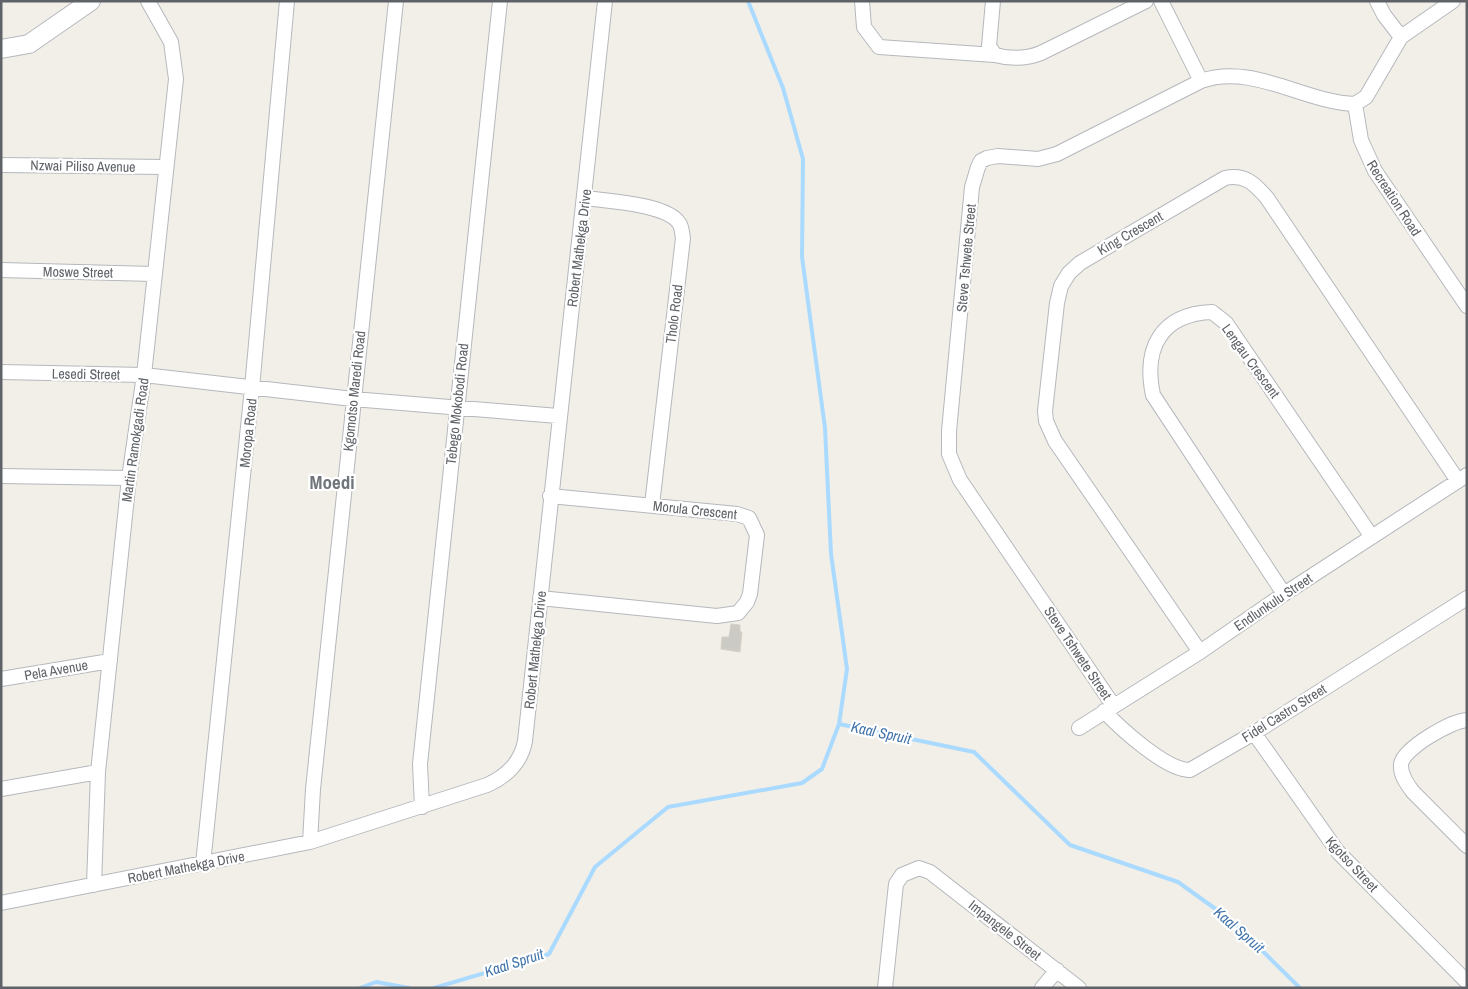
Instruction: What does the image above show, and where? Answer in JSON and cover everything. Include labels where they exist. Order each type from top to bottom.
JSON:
[{"type":"street","points":[[1,50],[30,44],[91,1]]},
{"type":"street","name":"Martin Ramokgadi Road","points":[[94,885],[98,772],[129,478],[144,375],[176,66],[171,42],[148,1]]},
{"type":"street","name":"Moropa Road","points":[[203,864],[252,388],[287,1]]},
{"type":"street","name":"Kgomotso Maredi Road","points":[[310,842],[313,789],[396,1]]},
{"type":"street","name":"Tebego Mokobodi Road","points":[[422,807],[419,778],[420,764],[500,1]]},
{"type":"street","name":"Robert Mathekga Drive","points":[[1,903],[310,842],[495,782],[509,771],[520,757],[525,741],[558,416],[585,198],[605,1]]},
{"type":"street","points":[[862,1],[861,17],[864,27],[879,46],[995,55],[1006,58],[1033,56],[1146,1]]},
{"type":"street","points":[[993,1],[989,46],[995,55]]},
{"type":"street","points":[[1161,1],[1201,80]]},
{"type":"street","points":[[1377,1],[1384,16],[1402,37]]},
{"type":"street","points":[[1355,104],[1366,97],[1402,37],[1453,1]]},
{"type":"street","name":"Steve Tshwete Street","points":[[1109,708],[960,480],[949,454],[949,431],[972,187],[978,167],[987,158],[998,156],[1038,159],[1057,154],[1201,80],[1219,75],[1243,76],[1355,104]]},
{"type":"street","name":"Recreation Road","points":[[1355,104],[1361,140],[1375,171],[1467,306]]},
{"type":"street","name":"Nzwai Piliso Avenue","points":[[1,165],[165,167]]},
{"type":"street","name":"King Crescent","points":[[1200,652],[1055,441],[1046,421],[1061,286],[1069,273],[1094,254],[1225,178],[1236,176],[1252,181],[1267,198],[1462,478]]},
{"type":"street","name":"Tholo Road","points":[[585,198],[663,211],[675,218],[681,227],[683,238],[652,505]]},
{"type":"street","name":"Moswe Street","points":[[1,270],[154,274]]},
{"type":"street","name":"Lengau Crescent","points":[[1284,594],[1153,395],[1150,381],[1151,354],[1159,334],[1169,325],[1192,314],[1204,312],[1212,312],[1226,323],[1372,537]]},
{"type":"street","name":"Lesedi Street","points":[[1,372],[144,375],[354,399],[558,416]]},
{"type":"street","points":[[1,476],[129,478]]},
{"type":"street","name":"Endlunkulu Street","points":[[1079,728],[1200,652],[1284,594],[1462,478]]},
{"type":"street","name":"Morula Crescent","points":[[540,598],[717,616],[738,613],[747,602],[750,594],[757,535],[749,518],[737,514],[550,496]]},
{"type":"street","name":"Fidel Castro Street","points":[[1109,708],[1130,736],[1182,770],[1198,767],[1467,598]]},
{"type":"street","name":"Pela Avenue","points":[[1,679],[110,661]]},
{"type":"street","points":[[1467,720],[1453,722],[1412,749],[1405,755],[1401,770],[1413,792],[1467,846]]},
{"type":"street","name":"Kgotso Street","points":[[1254,732],[1338,852],[1467,982]]},
{"type":"street","points":[[1,789],[98,772]]},
{"type":"street","name":"Impangele Street","points":[[885,988],[896,884],[902,875],[910,870],[919,868],[930,872],[1079,988]]},
{"type":"street","points":[[1042,988],[1057,970]]},
{"type":"building","points":[[731,624],[740,625],[740,632],[742,632],[740,652],[721,649],[722,637],[729,637]]},
{"type":"waterway","points":[[748,1],[783,88],[803,159],[802,257],[825,428],[831,554],[847,669],[839,724]]},
{"type":"waterway","name":"Kaal Spruit","points":[[434,988],[549,954],[595,867],[668,807],[802,783],[822,769],[839,724],[974,752],[1070,845],[1178,882],[1231,920],[1300,988]]},
{"type":"waterway","name":"Kaal Spruit","points":[[360,988],[376,982],[409,988]]},
{"type":"district","name":"Moedi","points":[[332,482]]}]
